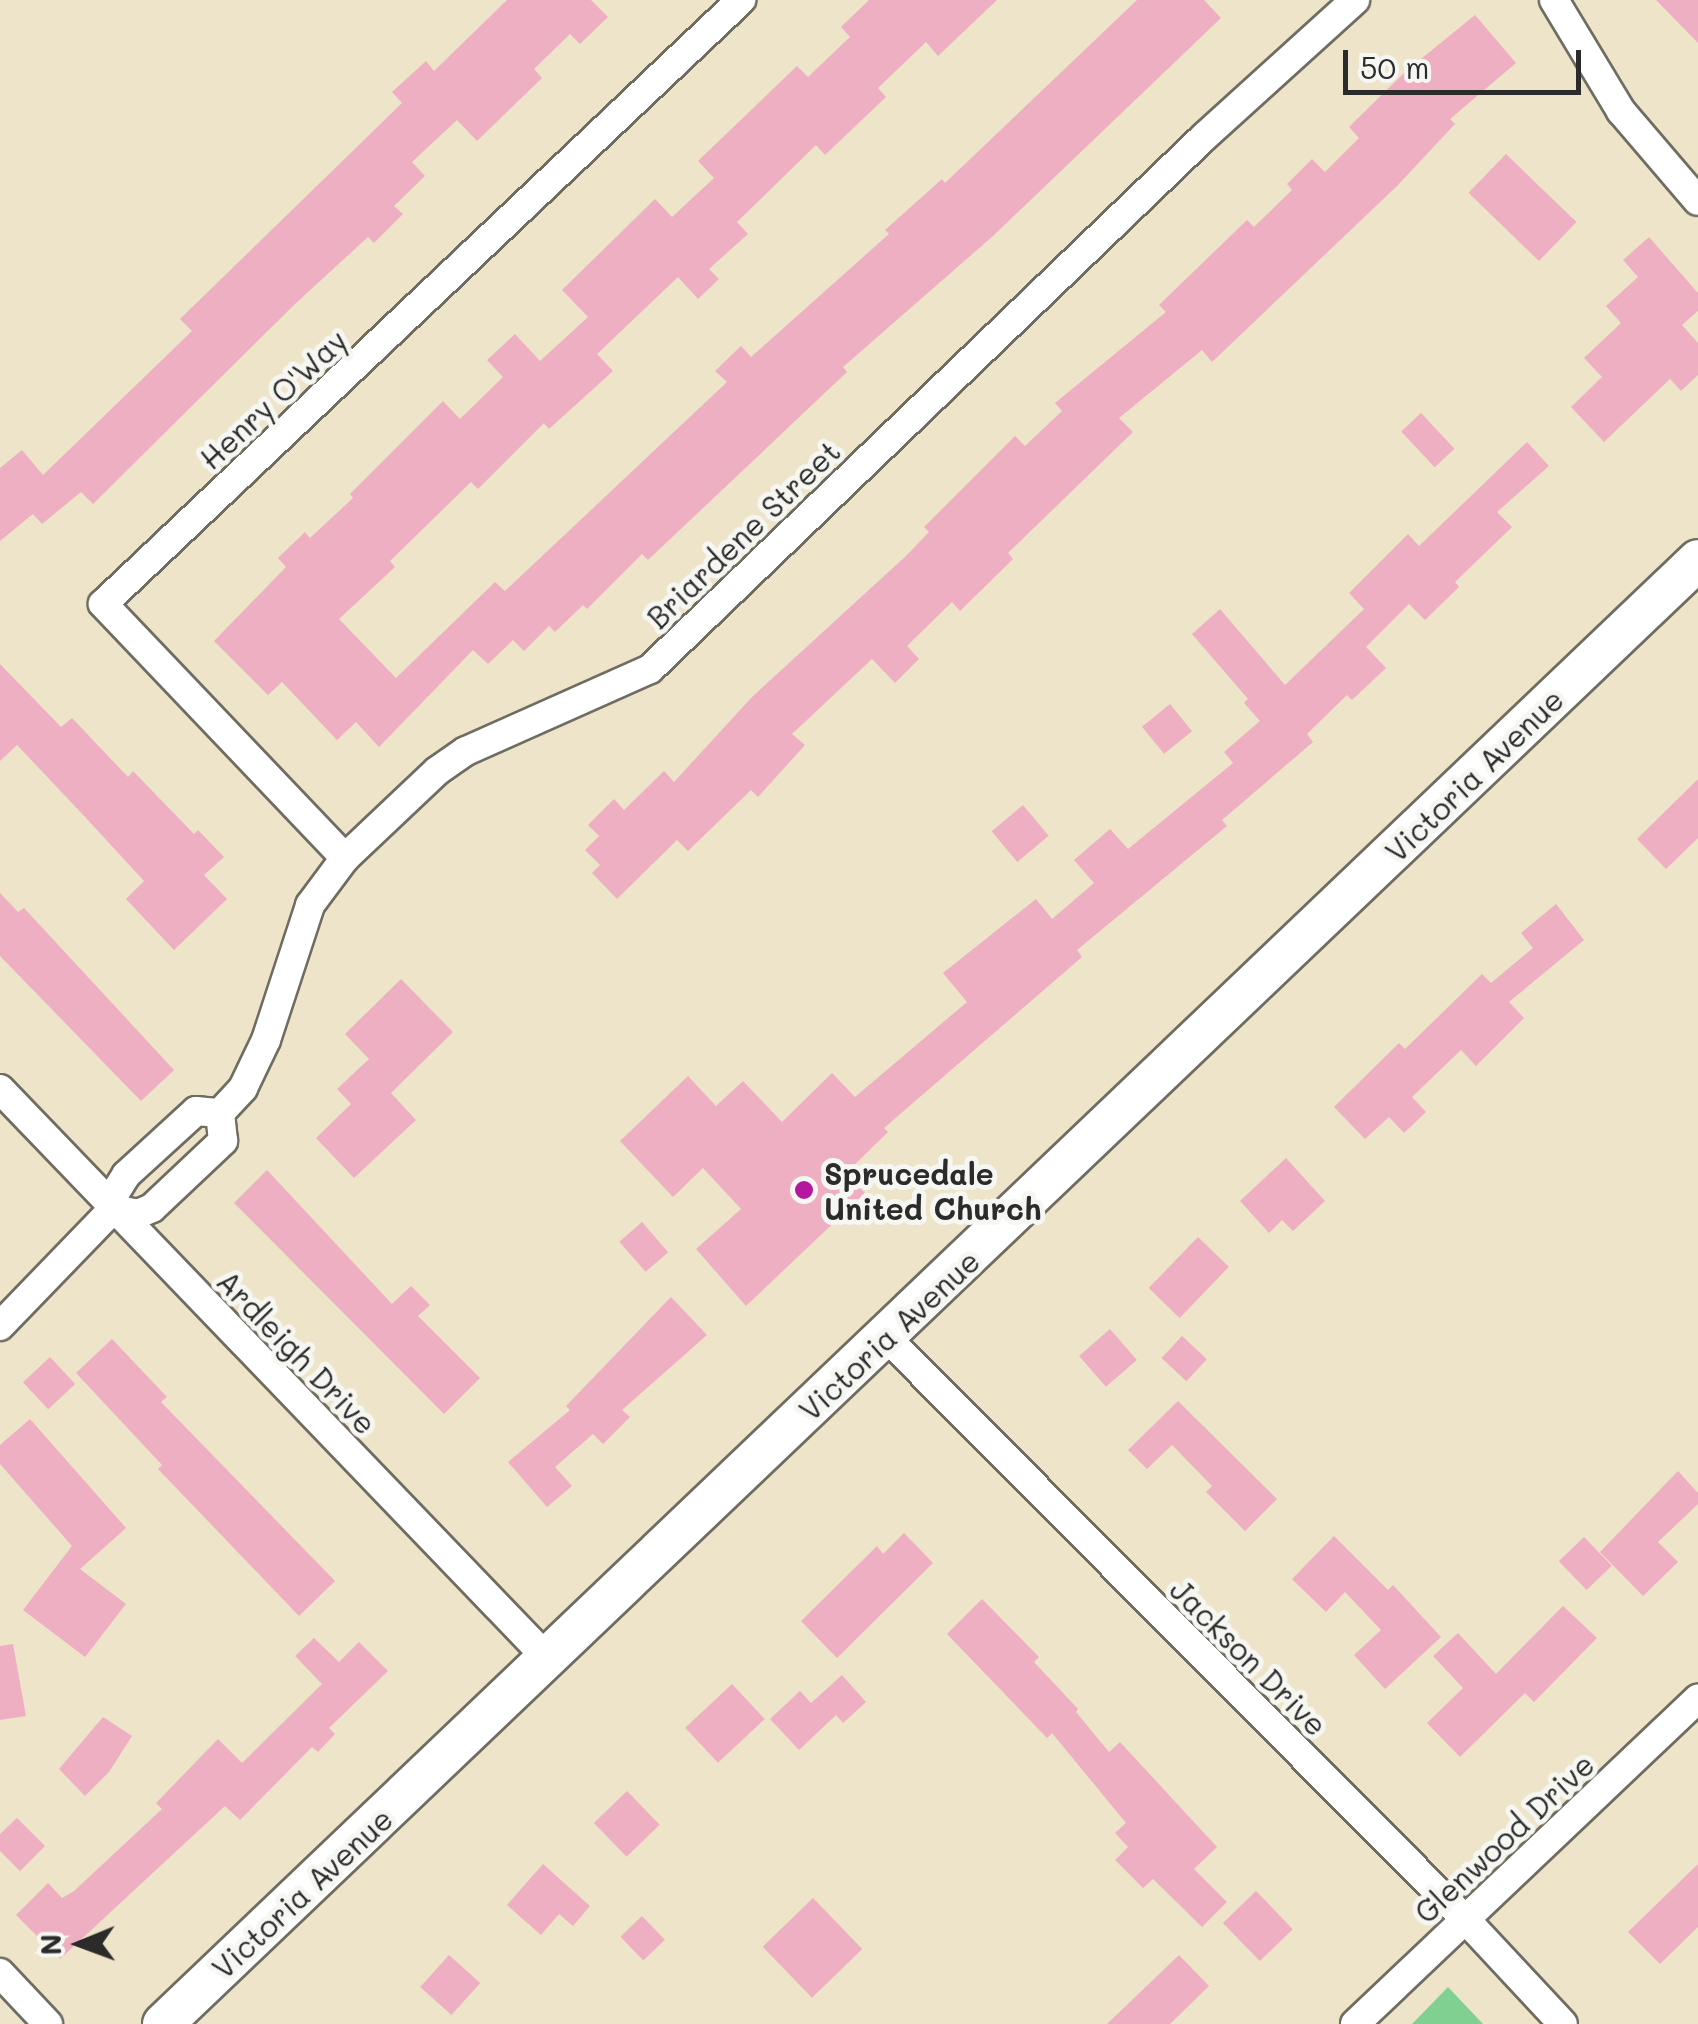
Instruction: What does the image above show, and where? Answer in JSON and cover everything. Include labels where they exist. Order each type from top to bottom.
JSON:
[{"type":"street","name":"Henry O'Way","points":[[345,858],[103,604],[742,0]]},
{"type":"street","name":"Briardene Street","points":[[114,1208],[138,1214],[152,1208],[223,1141],[220,1113],[243,1088],[266,1040],[310,905],[345,858],[466,750],[650,668],[1204,136],[1355,0]]},
{"type":"street","points":[[1554,0],[1621,110],[1698,201]]},
{"type":"street","name":"Victoria Avenue","points":[[163,2024],[887,1338],[1698,560]]},
{"type":"street","name":"Ardleigh Drive","points":[[0,1089],[549,1660]]},
{"type":"street","points":[[0,1326],[114,1208],[113,1196],[126,1175],[196,1111],[220,1113]]},
{"type":"street","name":"Jackson Drive","points":[[887,1338],[1466,1920],[1563,2024]]},
{"type":"street","name":"Glenwood Drive","points":[[1355,2024],[1698,1700]]},
{"type":"street","points":[[0,1973],[48,2024]]},
{"type":"green space","points":[[1448,1987],[1483,2024],[1412,2024]]},
{"type":"building","points":[[507,0],[591,0],[608,17],[580,44],[570,34],[534,69],[542,78],[477,141],[457,120],[412,162],[425,176],[394,206],[403,214],[374,243],[368,237],[295,304],[93,504],[81,492],[42,524],[33,514],[0,541],[0,468],[22,450],[43,475],[192,331],[180,319],[402,103],[392,92],[426,61],[434,71]]},
{"type":"building","points":[[869,0],[997,0],[938,56],[926,42],[878,88],[886,97],[825,155],[816,145],[737,222],[748,234],[709,269],[719,279],[698,299],[678,277],[597,354],[613,371],[549,429],[544,423],[478,489],[471,482],[390,561],[395,567],[339,619],[396,678],[495,582],[505,591],[727,382],[715,371],[741,346],[751,357],[889,234],[885,230],[942,179],[945,183],[1137,0],[1204,0],[1221,18],[993,236],[843,367],[847,372],[648,560],[642,554],[587,609],[583,605],[555,632],[549,626],[524,651],[513,640],[488,664],[473,650],[379,747],[356,722],[337,740],[282,682],[268,695],[214,641],[286,567],[278,558],[305,532],[310,538],[353,498],[350,494],[443,401],[460,419],[503,377],[487,360],[515,334],[540,361],[588,317],[562,290],[655,199],[672,217],[714,178],[698,161],[797,66],[808,77],[850,37],[841,27]]},
{"type":"building","points":[[1656,0],[1698,0],[1698,43]]},
{"type":"building","points":[[1475,15],[1516,63],[1450,119],[1455,124],[1397,186],[1212,362],[1202,350],[1119,418],[1133,432],[1008,553],[1013,559],[960,611],[952,602],[907,646],[919,659],[895,683],[872,659],[792,734],[805,745],[758,797],[751,790],[688,851],[677,840],[617,899],[592,873],[600,865],[585,850],[599,836],[588,825],[614,799],[624,810],[664,771],[674,782],[752,697],[907,555],[929,532],[924,527],[1015,436],[1025,446],[1062,411],[1055,403],[1166,312],[1159,305],[1247,220],[1254,227],[1292,190],[1287,184],[1312,159],[1325,172],[1359,138],[1349,127],[1405,72]]},
{"type":"building","points":[[1506,154],[1576,222],[1539,261],[1468,193]]},
{"type":"building","points":[[1649,237],[1698,293],[1698,311],[1682,325],[1698,343],[1698,375],[1681,391],[1670,379],[1604,442],[1571,407],[1602,377],[1584,358],[1621,323],[1606,306],[1638,277],[1623,260]]},
{"type":"building","points":[[1421,413],[1454,449],[1435,467],[1401,431]]},
{"type":"building","points":[[1527,442],[1549,466],[1497,512],[1512,527],[1455,582],[1459,587],[1425,620],[1409,604],[1366,647],[1386,668],[1352,700],[1347,695],[1307,734],[1313,742],[1222,820],[1227,826],[1077,950],[1082,957],[884,1128],[888,1132],[846,1173],[865,1193],[746,1306],[696,1249],[741,1209],[703,1168],[673,1197],[620,1141],[688,1076],[716,1106],[743,1081],[782,1122],[832,1073],[855,1097],[967,1002],[943,973],[1036,899],[1052,919],[1094,883],[1074,860],[1110,829],[1128,849],[1233,763],[1224,752],[1260,721],[1244,703],[1248,699],[1192,634],[1220,609],[1285,685],[1364,609],[1349,593],[1408,534],[1419,546]]},
{"type":"building","points":[[0,664],[61,727],[72,718],[128,777],[133,771],[194,834],[198,830],[224,857],[204,875],[227,899],[174,950],[126,899],[144,881],[17,745],[0,761]]},
{"type":"building","points":[[1170,704],[1192,731],[1164,754],[1142,727]]},
{"type":"building","points":[[1698,779],[1698,838],[1666,869],[1637,839]]},
{"type":"building","points":[[1023,805],[1049,836],[1017,862],[992,831]]},
{"type":"building","points":[[0,893],[18,912],[24,908],[174,1070],[141,1101],[0,956]]},
{"type":"building","points":[[1556,904],[1584,940],[1509,1002],[1524,1018],[1476,1066],[1461,1050],[1412,1097],[1426,1112],[1404,1133],[1389,1117],[1365,1139],[1334,1107],[1399,1043],[1405,1049],[1482,974],[1491,983],[1533,948],[1521,933]]},
{"type":"building","points":[[401,979],[453,1032],[391,1093],[416,1120],[354,1178],[316,1138],[351,1104],[337,1089],[369,1059],[345,1034]]},
{"type":"building","points":[[1286,1158],[1325,1201],[1293,1231],[1282,1220],[1269,1233],[1240,1201]]},
{"type":"building","points":[[267,1170],[392,1304],[411,1286],[430,1305],[418,1316],[480,1378],[444,1414],[234,1203]]},
{"type":"building","points":[[642,1222],[668,1252],[646,1272],[619,1242]]},
{"type":"building","points":[[1198,1237],[1229,1267],[1180,1318],[1149,1288]]},
{"type":"building","points":[[671,1297],[707,1335],[622,1410],[630,1417],[603,1444],[593,1434],[555,1467],[572,1486],[547,1507],[508,1462],[570,1410],[566,1406]]},
{"type":"building","points":[[1110,1329],[1137,1360],[1106,1387],[1079,1356]]},
{"type":"building","points":[[1182,1336],[1207,1359],[1186,1381],[1162,1358]]},
{"type":"building","points":[[112,1339],[167,1397],[161,1402],[335,1581],[299,1616],[158,1469],[162,1465],[76,1373]]},
{"type":"building","points":[[50,1357],[75,1384],[48,1409],[23,1382]]},
{"type":"building","points":[[1178,1401],[1277,1499],[1245,1531],[1206,1492],[1212,1486],[1172,1445],[1147,1469],[1128,1450]]},
{"type":"building","points":[[30,1419],[126,1528],[80,1569],[126,1604],[85,1657],[23,1610],[72,1546],[0,1464],[0,1445]]},
{"type":"building","points":[[1678,1471],[1698,1493],[1698,1504],[1658,1542],[1678,1562],[1643,1596],[1600,1552]]},
{"type":"building","points":[[904,1533],[933,1563],[837,1658],[801,1621],[877,1546],[883,1554]]},
{"type":"building","points":[[1334,1536],[1388,1590],[1393,1585],[1441,1637],[1385,1689],[1354,1655],[1381,1630],[1345,1592],[1326,1612],[1292,1579]]},
{"type":"building","points":[[1584,1537],[1612,1566],[1587,1590],[1559,1561]]},
{"type":"building","points":[[982,1599],[1039,1657],[1034,1662],[1078,1709],[1076,1712],[1109,1752],[1120,1742],[1217,1847],[1194,1869],[1227,1902],[1202,1927],[1153,1879],[1143,1888],[1115,1860],[1128,1847],[1115,1833],[1126,1823],[1052,1733],[1047,1738],[947,1634]]},
{"type":"building","points":[[1563,1606],[1597,1638],[1534,1702],[1525,1693],[1460,1757],[1427,1723],[1463,1688],[1433,1656],[1458,1633],[1496,1674]]},
{"type":"building","points":[[314,1638],[339,1662],[359,1642],[388,1671],[329,1728],[335,1734],[318,1752],[312,1747],[240,1820],[225,1806],[60,1959],[16,1915],[48,1883],[62,1898],[74,1891],[162,1809],[156,1803],[218,1739],[242,1763],[322,1684],[295,1656]]},
{"type":"building","points":[[13,1644],[26,1716],[0,1720],[0,1646]]},
{"type":"building","points":[[842,1675],[866,1702],[843,1723],[836,1715],[799,1750],[770,1719],[800,1691],[811,1703]]},
{"type":"building","points":[[732,1684],[765,1719],[718,1763],[685,1728]]},
{"type":"building","points":[[103,1717],[132,1736],[109,1772],[85,1796],[59,1769]]},
{"type":"building","points":[[627,1791],[660,1825],[627,1857],[594,1823]]},
{"type":"building","points":[[17,1818],[45,1846],[20,1871],[0,1851],[0,1834]]},
{"type":"building","points":[[543,1864],[590,1906],[573,1926],[559,1914],[541,1935],[507,1905]]},
{"type":"building","points":[[1698,1864],[1698,1927],[1660,1964],[1628,1932]]},
{"type":"building","points":[[1256,1891],[1293,1929],[1260,1961],[1223,1923]]},
{"type":"building","points":[[813,1898],[862,1949],[812,1998],[763,1947]]},
{"type":"building","points":[[642,1916],[665,1940],[643,1961],[620,1937]]},
{"type":"building","points":[[449,1955],[480,1983],[451,2015],[420,1987]]},
{"type":"building","points":[[1179,1955],[1209,1986],[1170,2024],[1107,2024]]},
{"type":"place","name":"Sprucedale United Church","points":[[804,1190]]}]
